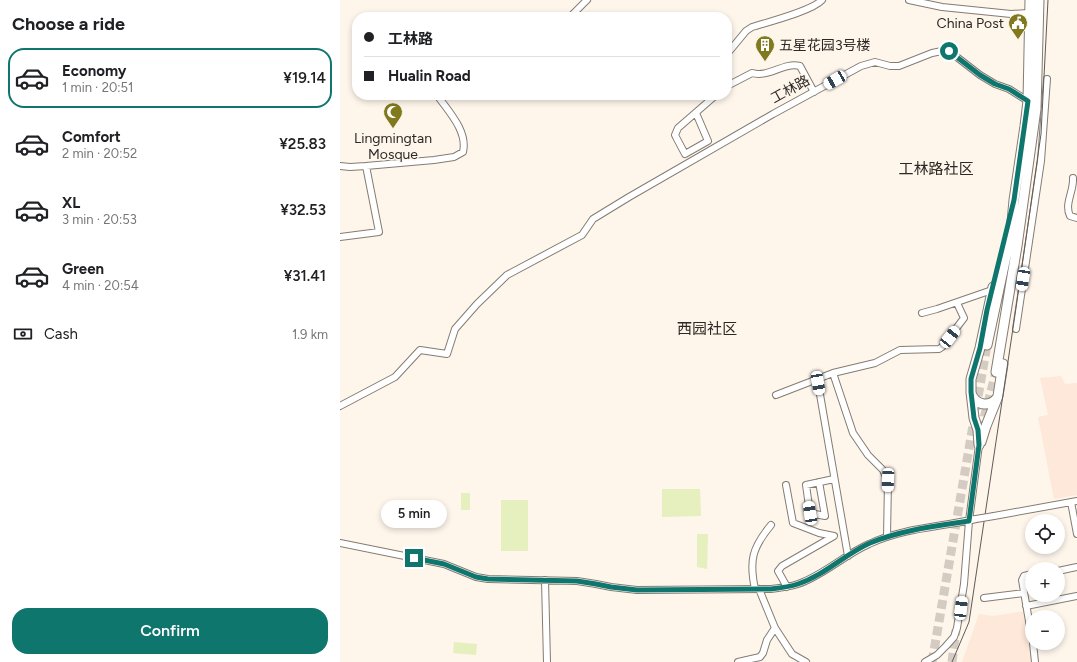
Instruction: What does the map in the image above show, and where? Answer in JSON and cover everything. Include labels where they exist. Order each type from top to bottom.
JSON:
[{"type":"highway","points":[[979,445],[978,430],[974,418],[971,379],[980,348],[992,290],[1014,200],[1032,100],[1029,13],[1030,0]]},
{"type":"highway","points":[[996,372],[1017,246],[1032,100],[1039,0]]},
{"type":"highway","points":[[987,345],[1011,233],[1014,200]]},
{"type":"highway","points":[[979,445],[981,444],[986,426],[998,396],[1015,308],[1018,265],[1017,246]]},
{"type":"highway","points":[[971,392],[974,400],[982,404],[991,403],[998,396]]},
{"type":"street","points":[[575,12],[587,0]]},
{"type":"street","points":[[732,48],[746,31],[752,27],[800,12],[819,4],[822,0]]},
{"type":"street","points":[[909,0],[942,7],[1011,14],[1029,13]]},
{"type":"street","name":"工林路","points":[[340,406],[395,377],[420,350],[447,354],[455,329],[477,304],[507,275],[582,235],[593,219],[852,70],[870,62],[890,66],[899,66],[932,53],[949,51],[980,75],[995,84],[1032,100]]},
{"type":"street","points":[[732,83],[752,73],[763,75],[787,66],[796,65],[800,66],[814,92]]},
{"type":"street","points":[[1016,329],[1015,308],[1041,161],[1047,79]]},
{"type":"street","points":[[340,166],[366,166],[441,159],[454,157],[463,152],[464,145],[461,131],[440,100]]},
{"type":"street","points":[[696,113],[708,141],[686,154],[675,135],[678,128],[710,100]]},
{"type":"street","points":[[340,238],[379,232],[366,166]]},
{"type":"street","points":[[1073,178],[1074,185],[1068,201],[1068,212],[1070,216],[1077,218]]},
{"type":"street","points":[[922,313],[938,310],[992,290]]},
{"type":"street","points":[[776,395],[833,373],[875,363],[900,350],[939,349],[964,318],[957,303]]},
{"type":"street","points":[[833,373],[853,433],[868,455],[883,470],[888,480],[887,537]]},
{"type":"street","points":[[818,383],[848,556]]},
{"type":"street","points":[[926,662],[937,655],[954,637],[959,620],[967,556],[969,521],[979,445]]},
{"type":"street","points":[[819,482],[825,516],[810,513],[806,485],[819,482],[834,479]]},
{"type":"street","points":[[786,485],[794,524],[819,533],[834,536],[782,566],[778,571],[787,587]]},
{"type":"street","points":[[340,543],[444,564],[481,578],[583,582],[637,590],[757,589],[787,587],[806,581],[869,544],[887,537],[938,526],[1074,502],[1077,534]]},
{"type":"street","points":[[771,525],[764,533],[753,555],[752,573],[757,589],[775,628],[792,654],[806,662]]},
{"type":"street","points":[[1065,570],[1077,567]]},
{"type":"street","points":[[1025,576],[1022,580],[1027,610]]},
{"type":"street","points":[[545,580],[547,662]]},
{"type":"street","points":[[984,598],[1024,593]]},
{"type":"street","points":[[1026,606],[1077,596]]},
{"type":"street","points":[[738,662],[760,657],[763,653],[767,640],[775,628]]},
{"type":"street","points":[[1034,650],[1035,662]]},
{"type":"street","points":[[937,655],[937,662]]},
{"type":"shaded area","points":[[1061,376],[1065,384],[1077,383],[1077,495],[1054,499],[1038,417],[1048,415],[1040,378]]},
{"type":"shaded area","points":[[1025,611],[1025,650],[1031,650],[1033,662],[962,662],[979,614],[993,616]]},
{"type":"green space","points":[[662,489],[700,489],[701,516],[662,517]]},
{"type":"green space","points":[[461,493],[470,493],[470,510],[461,510]]},
{"type":"green space","points":[[501,500],[528,500],[528,551],[501,551]]},
{"type":"green space","points":[[697,534],[708,534],[707,569],[697,567]]},
{"type":"green space","points":[[454,642],[477,644],[476,655],[453,653]]},
{"type":"tunnel","points":[[932,662],[987,345]]},
{"type":"tunnel","points":[[981,430],[996,372]]},
{"type":"tunnel","points":[[952,662],[956,630]]},
{"type":"railway","points":[[952,662],[969,622],[1016,308],[1041,134],[1048,0]]},
{"type":"place","name":"China Post","points":[[1018,40]]},
{"type":"place","name":"五星花园3号楼","points":[[765,62]]},
{"type":"place","name":"Lingmingtan Mosque","points":[[393,129]]},
{"type":"district","name":"工林路社区","points":[[936,169]]},
{"type":"district","name":"西园社区","points":[[707,329]]},
{"type":"route","points":[[414,558],[444,564],[476,577],[488,579],[577,581],[637,590],[771,589],[790,587],[806,581],[869,544],[892,535],[944,524],[969,521],[979,445],[978,430],[974,418],[971,379],[980,348],[987,310],[1014,200],[1028,101],[1009,89],[995,84],[980,75],[949,51]]}]
